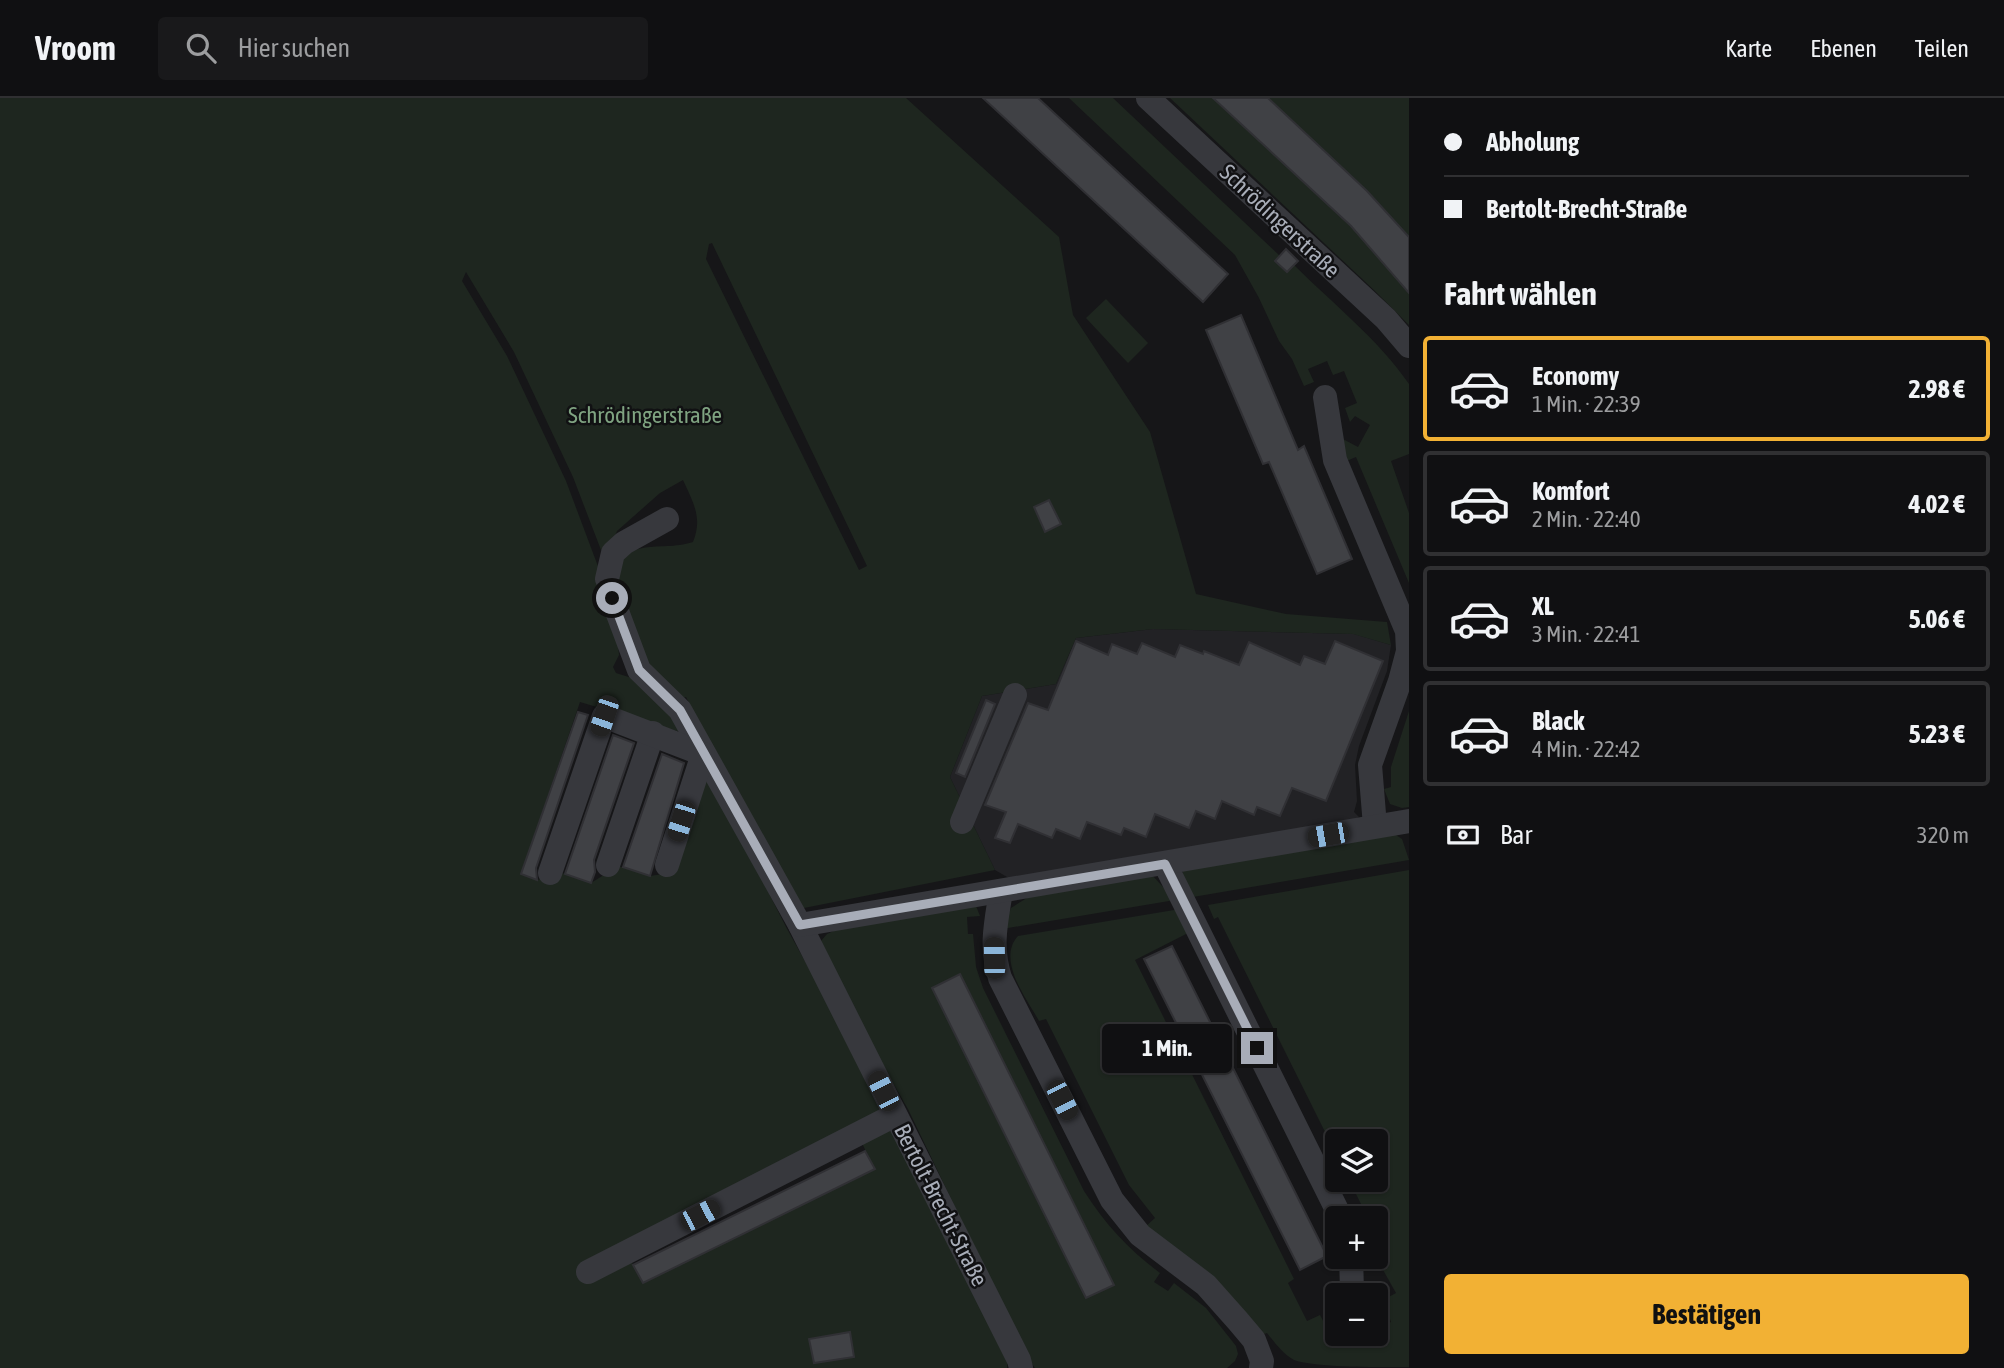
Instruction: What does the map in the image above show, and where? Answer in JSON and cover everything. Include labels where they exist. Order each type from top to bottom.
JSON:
[{"type":"street","name":"Schrödingerstraße","points":[[1147,98],[1385,319],[1409,346]]},
{"type":"street","points":[[1325,397],[1335,460],[1407,631],[1408,652],[1400,681],[1370,765],[1375,826]]},
{"type":"street","name":"Bertolt-Brecht-Straße","points":[[667,519],[624,543],[613,553],[610,589],[639,670],[680,710],[800,925],[1021,1368]]},
{"type":"street","points":[[962,821],[1015,695]]},
{"type":"street","points":[[550,873],[604,716],[703,754],[667,865]]},
{"type":"street","points":[[608,865],[653,733]]},
{"type":"street","points":[[800,925],[1375,826],[1407,827]]},
{"type":"street","points":[[1165,864],[1335,1206]]},
{"type":"street","points":[[1001,891],[993,935],[994,958],[1000,978],[1112,1200],[1140,1235],[1206,1284],[1254,1340],[1262,1361],[1261,1368]]},
{"type":"street","points":[[588,1272],[895,1115]]},
{"type":"shaded area","points":[[1153,629],[1354,634],[1391,645],[1387,671],[1359,746],[1355,765],[1357,801],[1354,812],[1359,817],[1353,821],[1014,881],[995,870],[950,777],[982,696],[1056,684],[1076,638]]},
{"type":"green space","points":[[0,98],[906,98],[1059,237],[1073,315],[1150,432],[1196,594],[1286,614],[1387,622],[1391,645],[1353,634],[1153,629],[1076,638],[1056,684],[982,696],[950,777],[995,870],[799,909],[686,697],[678,700],[658,680],[629,633],[623,602],[613,577],[627,555],[636,550],[693,542],[697,518],[683,480],[660,493],[617,531],[607,553],[601,550],[573,477],[514,352],[466,272],[462,281],[507,356],[566,481],[599,569],[617,635],[619,655],[613,667],[616,673],[638,680],[687,734],[580,702],[521,874],[537,880],[562,873],[591,883],[618,866],[650,876],[669,873],[705,775],[710,777],[786,927],[890,1114],[627,1253],[643,1283],[874,1169],[862,1143],[896,1125],[1008,1359],[1007,1368],[0,1368]],"holes":[[[712,243],[867,566],[859,570],[706,259],[709,244]]]},
{"type":"green space","points":[[1069,98],[1113,98],[1280,256],[1275,261],[1286,272],[1294,265],[1354,322],[1409,384],[1409,454],[1391,461],[1409,513],[1409,583],[1356,457],[1344,462],[1341,438],[1358,447],[1370,425],[1355,416],[1350,422],[1345,408],[1357,403],[1344,371],[1333,375],[1327,361],[1308,369],[1314,382],[1304,386],[1235,255]]},
{"type":"green space","points":[[1170,98],[1213,98],[1338,214],[1363,187],[1268,98],[1409,98],[1409,325],[1375,291]]},
{"type":"green space","points":[[1106,299],[1148,343],[1128,363],[1086,318]]},
{"type":"green space","points":[[1409,711],[1409,807],[1402,808],[1390,804],[1384,789],[1391,787],[1391,767]]},
{"type":"green space","points":[[1393,833],[1402,839],[1409,860],[1187,898],[1181,889],[1183,870]]},
{"type":"green space","points":[[1409,870],[1409,1367],[1350,1366],[1294,1360],[1279,1348],[1267,1333],[1261,1335],[1145,1227],[1155,1218],[1129,1185],[1046,1019],[1039,1021],[1021,991],[1012,968],[1010,956],[1018,936],[1180,909],[1188,933],[1135,960],[1294,1279],[1288,1283],[1307,1321],[1320,1315],[1325,1324],[1325,1346],[1388,1346],[1388,1323],[1391,1322],[1388,1297],[1396,1293],[1382,1269],[1388,1269],[1388,1206],[1362,1206],[1355,1192],[1388,1192],[1388,1129],[1325,1129],[1325,1132],[1218,917],[1214,919],[1208,905]]},
{"type":"green space","points":[[1152,875],[1175,900],[1002,929],[1011,908],[1030,896]]},
{"type":"green space","points":[[976,906],[980,916],[967,917],[968,934],[973,934],[976,967],[983,988],[1084,1191],[1118,1235],[1160,1273],[1154,1282],[1168,1291],[1174,1283],[1206,1308],[1236,1346],[1238,1354],[1227,1368],[1035,1368],[1026,1355],[908,1109],[824,965],[821,941],[827,934],[840,928]]},
{"type":"building","points":[[983,98],[1038,98],[1228,274],[1203,302]]},
{"type":"building","points":[[1213,98],[1268,98],[1367,191],[1409,237],[1409,293],[1351,226]]},
{"type":"building","points":[[1286,249],[1298,261],[1287,272],[1275,261]]},
{"type":"building","points":[[1241,315],[1298,450],[1304,446],[1352,559],[1317,574],[1269,462],[1263,464],[1206,330]]},
{"type":"building","points":[[1049,500],[1061,524],[1045,532],[1034,507]]},
{"type":"building","points":[[1076,641],[1108,655],[1112,644],[1137,654],[1142,643],[1175,657],[1180,645],[1239,665],[1249,642],[1300,665],[1304,656],[1325,664],[1335,641],[1383,661],[1326,801],[1292,788],[1280,816],[1257,807],[1254,815],[1222,801],[1215,819],[1196,811],[1189,828],[1155,814],[1146,837],[1124,828],[1121,835],[1087,822],[1080,839],[1056,829],[1052,838],[1018,824],[1010,843],[995,838],[1006,812],[985,805],[1028,703],[1048,710]]},
{"type":"building","points":[[986,700],[995,704],[965,777],[956,773]]},
{"type":"building","points":[[578,712],[588,715],[536,868],[537,880],[521,874]]},
{"type":"building","points":[[613,735],[634,743],[594,860],[595,872],[591,883],[565,874]]},
{"type":"building","points":[[662,754],[684,763],[650,876],[623,867]]},
{"type":"building","points":[[1172,946],[1325,1252],[1325,1257],[1300,1270],[1144,959]]},
{"type":"building","points":[[960,974],[1114,1285],[1086,1298],[932,988]]},
{"type":"building","points":[[865,1151],[875,1169],[643,1283],[633,1265]]},
{"type":"building","points":[[850,1332],[854,1357],[814,1363],[809,1339]]},
{"type":"route","points":[[612,598],[639,670],[680,710],[800,925],[1165,864],[1257,1048]]}]
